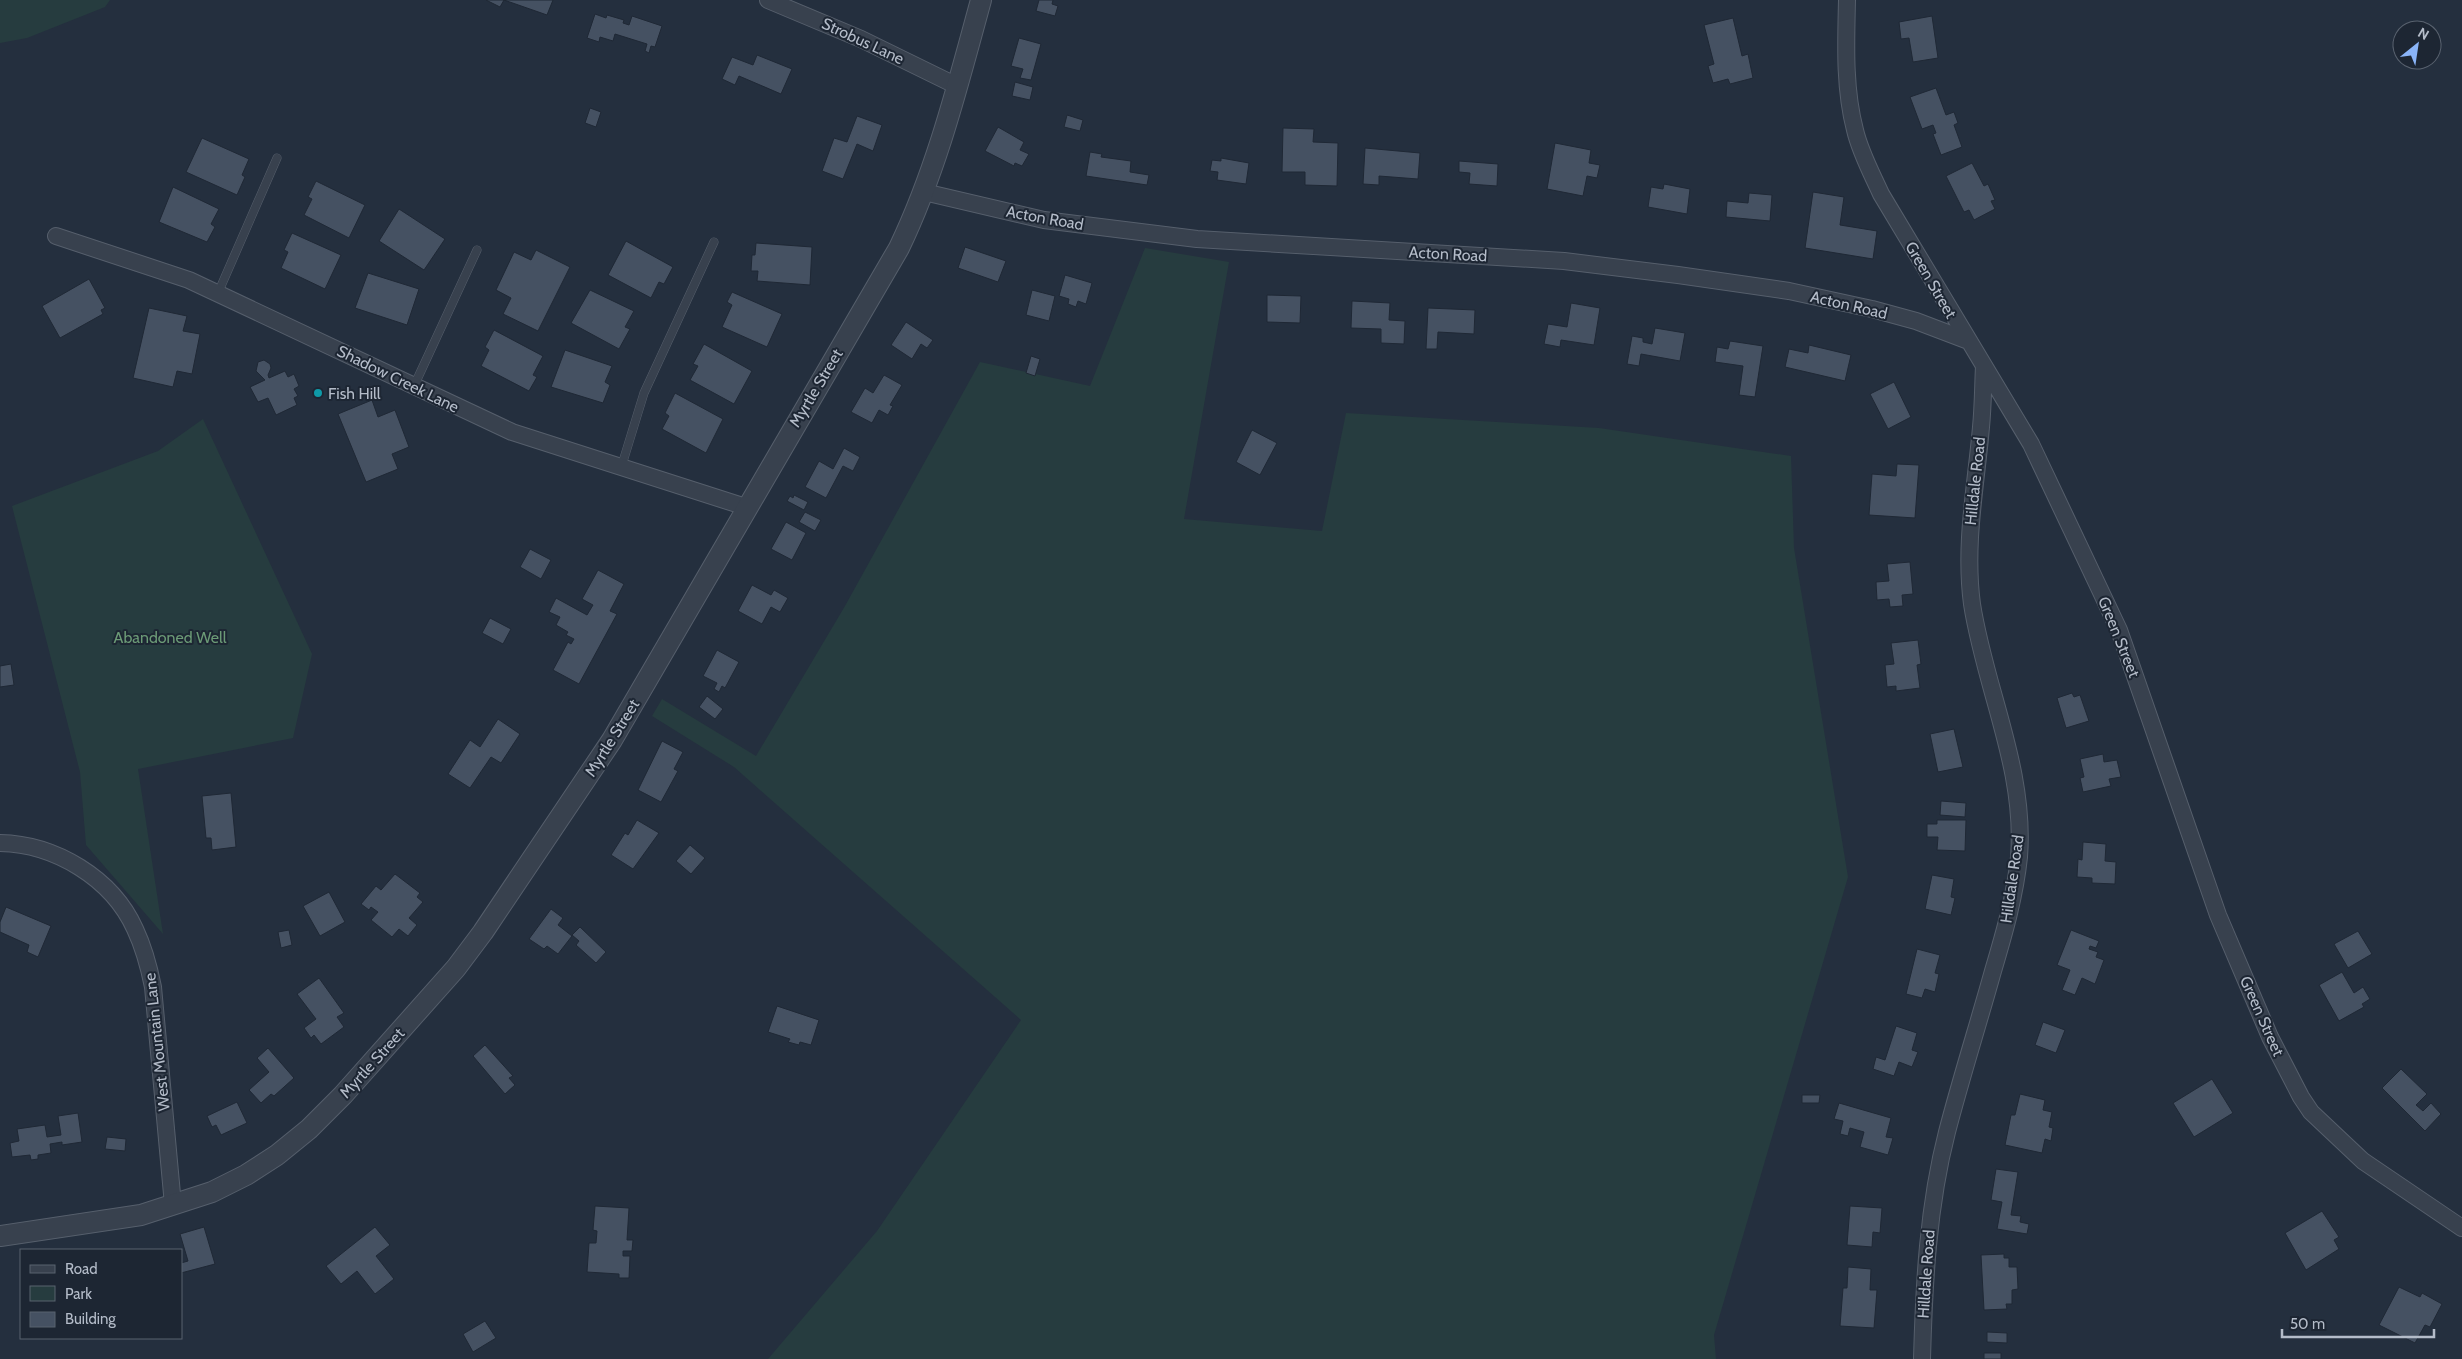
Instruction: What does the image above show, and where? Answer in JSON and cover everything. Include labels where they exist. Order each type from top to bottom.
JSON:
[{"type":"street","name":"Strobus Lane","points":[[768,0],[861,39],[957,86]]},
{"type":"street","name":"Myrtle Street","points":[[0,1236],[141,1215],[212,1192],[246,1175],[277,1155],[309,1129],[343,1095],[456,968],[483,932],[612,740],[891,261],[924,192],[948,121],[981,0]]},
{"type":"street","name":"Green Street","points":[[1847,0],[1846,67],[1855,131],[1881,194],[1966,340],[2031,444],[2119,630],[2218,915],[2270,1037],[2301,1097],[2311,1112],[2363,1161],[2462,1228]]},
{"type":"street","name":"Acton Road","points":[[924,192],[1044,220],[1197,239],[1564,261],[1678,275],[1790,291],[1872,309],[1916,321],[1966,340]]},
{"type":"street","name":"Shadow Creek Lane","points":[[56,236],[189,280],[512,432],[746,508]]},
{"type":"street","name":"Hilldale Road","points":[[1922,1359],[1926,1265],[1933,1196],[1947,1133],[2005,932],[2019,858],[2020,818],[2014,769],[1979,640],[1972,602],[1970,516],[1982,425],[1984,366]]},
{"type":"street","name":"West Mountain Lane","points":[[0,843],[20,844],[58,855],[87,872],[115,897],[135,927],[146,955],[153,987],[173,1205]]},
{"type":"lane","points":[[218,293],[277,158]]},
{"type":"lane","points":[[621,468],[644,393],[714,242]]},
{"type":"lane","points":[[414,386],[476,250]]},
{"type":"green space","points":[[0,0],[110,0],[105,7],[27,38],[0,43]]},
{"type":"green space","points":[[1145,248],[1229,262],[1184,519],[1322,531],[1346,413],[1599,428],[1791,456],[1794,548],[1848,877],[1714,1335],[1716,1359],[768,1359],[877,1231],[1021,1020],[734,767],[652,716],[662,699],[756,756],[845,606],[980,362],[1090,386]]},
{"type":"green space","name":"Abandoned Well","points":[[203,419],[312,654],[293,738],[138,769],[163,934],[86,845],[80,772],[12,506],[158,451]]},
{"type":"building","points":[[486,0],[504,0],[500,7]]},
{"type":"building","points":[[504,0],[553,0],[547,15]]},
{"type":"building","points":[[1039,0],[1053,0],[1052,4],[1058,6],[1055,16],[1036,11]]},
{"type":"building","points":[[595,14],[606,18],[607,15],[624,20],[623,23],[629,25],[632,16],[662,26],[655,47],[651,46],[649,53],[645,51],[647,44],[615,34],[613,41],[600,37],[599,42],[587,38]]},
{"type":"building","points":[[1932,16],[1938,58],[1913,62],[1909,38],[1901,39],[1899,22]]},
{"type":"building","points":[[1733,18],[1742,56],[1748,54],[1753,78],[1730,84],[1728,79],[1713,83],[1708,66],[1714,64],[1704,25]]},
{"type":"building","points":[[1019,38],[1041,44],[1031,80],[1020,78],[1023,69],[1011,66]]},
{"type":"building","points":[[757,55],[792,69],[781,94],[739,76],[735,85],[722,79],[732,57],[753,65]]},
{"type":"building","points":[[1015,82],[1033,87],[1030,100],[1012,96]]},
{"type":"building","points":[[1936,88],[1946,115],[1954,112],[1958,123],[1954,125],[1962,147],[1941,155],[1933,134],[1936,133],[1933,125],[1922,129],[1910,97]]},
{"type":"building","points":[[590,108],[601,112],[596,127],[585,123]]},
{"type":"building","points":[[1067,115],[1083,120],[1080,131],[1064,127]]},
{"type":"building","points":[[857,116],[882,125],[873,151],[857,144],[843,179],[822,171],[834,138],[847,142]]},
{"type":"building","points":[[998,127],[1024,142],[1020,150],[1029,154],[1022,166],[1015,163],[1014,166],[985,151]]},
{"type":"building","points":[[1283,128],[1314,129],[1313,142],[1338,143],[1337,186],[1305,185],[1305,172],[1282,172]]},
{"type":"building","points":[[202,138],[249,159],[242,175],[245,177],[237,195],[186,172]]},
{"type":"building","points":[[1555,143],[1591,150],[1589,163],[1600,165],[1597,178],[1587,176],[1583,196],[1547,189]]},
{"type":"building","points":[[1365,148],[1420,153],[1418,179],[1379,176],[1379,185],[1363,184]]},
{"type":"building","points":[[1090,152],[1102,154],[1101,157],[1131,161],[1130,172],[1149,175],[1147,185],[1086,176]]},
{"type":"building","points":[[1221,158],[1249,163],[1246,184],[1217,180],[1218,172],[1210,171],[1212,160],[1221,161]]},
{"type":"building","points":[[1459,161],[1498,164],[1497,186],[1469,184],[1470,173],[1459,172]]},
{"type":"building","points":[[1972,163],[1984,186],[1988,184],[1995,200],[1991,201],[1995,209],[1974,220],[1969,210],[1964,212],[1946,176]]},
{"type":"building","points":[[316,181],[365,205],[349,238],[304,215],[312,199],[308,197]]},
{"type":"building","points":[[1664,184],[1690,189],[1687,214],[1648,207],[1651,187],[1663,189]]},
{"type":"building","points":[[173,187],[219,209],[211,224],[215,227],[207,242],[159,222]]},
{"type":"building","points":[[1813,192],[1844,197],[1840,225],[1877,231],[1873,259],[1805,248]]},
{"type":"building","points":[[1749,193],[1772,195],[1770,221],[1726,217],[1727,201],[1748,203]]},
{"type":"building","points":[[399,209],[445,239],[424,270],[379,241]]},
{"type":"building","points":[[292,233],[341,255],[325,289],[281,268],[288,252],[284,250]]},
{"type":"building","points":[[626,241],[673,267],[664,284],[659,282],[651,298],[608,275]]},
{"type":"building","points":[[756,243],[812,247],[810,285],[757,281],[758,271],[751,271],[752,255],[755,255]]},
{"type":"building","points":[[965,247],[1006,261],[998,282],[958,268]]},
{"type":"building","points":[[536,250],[570,267],[538,331],[503,314],[511,298],[496,290],[514,252],[531,260]]},
{"type":"building","points":[[368,273],[419,289],[407,325],[355,308]]},
{"type":"building","points":[[1065,275],[1092,283],[1086,304],[1078,301],[1076,307],[1068,304],[1069,299],[1059,296]]},
{"type":"building","points":[[89,279],[105,308],[101,310],[103,314],[60,338],[42,306]]},
{"type":"building","points":[[590,290],[634,311],[625,327],[630,329],[619,349],[571,323]]},
{"type":"building","points":[[1032,290],[1055,296],[1049,321],[1026,315]]},
{"type":"building","points":[[732,292],[782,314],[767,347],[722,327],[732,305],[727,302]]},
{"type":"building","points":[[1267,295],[1301,296],[1300,323],[1267,322]]},
{"type":"building","points":[[1352,301],[1390,303],[1389,320],[1405,321],[1404,344],[1381,343],[1381,329],[1351,328]]},
{"type":"building","points":[[1571,303],[1600,308],[1594,345],[1561,340],[1560,347],[1544,344],[1548,324],[1567,327]]},
{"type":"building","points":[[149,308],[187,316],[183,331],[200,334],[192,374],[177,371],[173,387],[133,378]]},
{"type":"building","points":[[1428,308],[1475,310],[1474,334],[1438,332],[1437,349],[1426,349]]},
{"type":"building","points":[[906,322],[933,340],[927,348],[921,344],[912,359],[891,345]]},
{"type":"building","points":[[1655,328],[1685,333],[1680,361],[1641,354],[1639,366],[1627,364],[1632,336],[1643,338],[1643,342],[1652,344]]},
{"type":"building","points":[[494,330],[543,356],[533,375],[537,377],[529,391],[481,366],[489,350],[485,347]]},
{"type":"building","points":[[1730,341],[1763,346],[1755,397],[1739,395],[1743,366],[1715,362],[1717,347],[1728,349]]},
{"type":"building","points":[[704,344],[752,371],[734,404],[690,380],[698,366],[693,364]]},
{"type":"building","points":[[1809,345],[1851,355],[1845,381],[1785,367],[1789,349],[1808,353]]},
{"type":"building","points":[[565,350],[612,366],[605,382],[610,385],[603,403],[551,387]]},
{"type":"building","points":[[1031,356],[1040,359],[1035,376],[1026,373]]},
{"type":"building","points":[[264,360],[270,364],[269,378],[285,371],[288,377],[294,374],[299,386],[294,389],[298,396],[294,398],[297,405],[276,415],[268,398],[258,402],[250,387],[265,380],[256,371],[258,362]]},
{"type":"building","points":[[884,375],[902,385],[890,405],[893,406],[888,415],[879,410],[872,423],[851,412],[865,388],[873,393]]},
{"type":"building","points":[[1894,382],[1911,417],[1888,429],[1870,394]]},
{"type":"building","points":[[675,393],[723,419],[706,453],[662,429],[669,416],[665,413]]},
{"type":"building","points":[[372,400],[378,417],[395,410],[409,447],[392,454],[398,469],[366,482],[338,414]]},
{"type":"building","points":[[1252,430],[1277,443],[1260,475],[1236,462]]},
{"type":"building","points":[[844,448],[860,457],[853,471],[843,466],[826,498],[805,487],[819,461],[833,469]]},
{"type":"building","points":[[1897,464],[1919,465],[1915,518],[1869,515],[1872,474],[1896,476]]},
{"type":"building","points":[[794,495],[808,502],[804,510],[787,501],[790,496],[793,498]]},
{"type":"building","points":[[805,512],[821,520],[815,531],[799,522]]},
{"type":"building","points":[[786,522],[806,533],[792,560],[771,549]]},
{"type":"building","points":[[530,549],[551,560],[541,579],[520,567]]},
{"type":"building","points":[[1910,562],[1913,594],[1902,595],[1903,606],[1890,607],[1889,599],[1877,600],[1876,582],[1889,581],[1887,564]]},
{"type":"building","points":[[598,570],[624,584],[610,611],[617,614],[579,684],[553,670],[568,642],[571,644],[574,639],[566,635],[568,632],[556,625],[560,617],[549,612],[556,598],[587,615],[593,605],[582,599]]},
{"type":"building","points":[[752,585],[771,595],[774,590],[788,598],[780,612],[771,607],[762,624],[738,611]]},
{"type":"building","points":[[490,618],[511,629],[503,644],[482,633]]},
{"type":"building","points":[[1918,640],[1921,664],[1917,665],[1920,688],[1896,691],[1896,686],[1887,687],[1885,665],[1894,664],[1891,643]]},
{"type":"building","points":[[717,650],[739,662],[725,688],[722,686],[719,692],[714,689],[717,683],[703,676]]},
{"type":"building","points":[[11,664],[14,685],[0,687],[0,666]]},
{"type":"building","points":[[2072,693],[2074,697],[2080,695],[2089,721],[2066,728],[2057,698]]},
{"type":"building","points":[[707,696],[723,709],[715,719],[699,707]]},
{"type":"building","points":[[498,719],[520,734],[501,763],[491,757],[470,788],[448,774],[470,740],[480,747]]},
{"type":"building","points":[[1954,729],[1963,767],[1938,772],[1930,734]]},
{"type":"building","points":[[662,741],[683,752],[674,769],[678,771],[661,802],[638,790]]},
{"type":"building","points":[[2103,754],[2104,762],[2117,760],[2121,777],[2109,779],[2111,786],[2083,792],[2080,778],[2084,777],[2080,759]]},
{"type":"building","points":[[231,793],[236,847],[212,850],[211,838],[206,838],[202,796]]},
{"type":"building","points":[[1941,801],[1966,803],[1965,817],[1940,815]]},
{"type":"building","points":[[637,820],[659,833],[633,869],[611,855],[625,833],[628,835]]},
{"type":"building","points":[[1937,820],[1966,820],[1965,851],[1937,850],[1938,837],[1927,837],[1927,824],[1937,824]]},
{"type":"building","points":[[2083,842],[2106,844],[2105,861],[2116,862],[2115,884],[2092,883],[2092,878],[2077,877],[2078,859],[2082,860]]},
{"type":"building","points":[[690,845],[705,858],[691,874],[676,861]]},
{"type":"building","points":[[395,874],[420,893],[417,897],[423,902],[409,918],[417,925],[408,936],[399,929],[392,937],[371,920],[378,912],[371,907],[369,910],[361,904],[376,886],[381,890]]},
{"type":"building","points":[[1932,875],[1954,879],[1951,897],[1955,898],[1951,915],[1925,909]]},
{"type":"building","points":[[329,892],[345,922],[320,936],[303,906]]},
{"type":"building","points":[[6,907],[51,926],[38,957],[27,952],[29,945],[0,932],[0,922]]},
{"type":"building","points":[[551,909],[563,918],[558,925],[572,936],[558,954],[547,946],[544,949],[529,939]]},
{"type":"building","points":[[580,927],[606,952],[596,963],[576,945],[579,941],[572,935]]},
{"type":"building","points":[[289,930],[292,945],[281,948],[278,932]]},
{"type":"building","points":[[2071,930],[2099,941],[2096,948],[2090,946],[2089,949],[2098,952],[2096,957],[2104,960],[2095,984],[2082,978],[2075,995],[2062,990],[2070,970],[2057,965]]},
{"type":"building","points":[[2358,931],[2372,954],[2348,968],[2334,944]]},
{"type":"building","points":[[1917,949],[1940,955],[1935,973],[1939,974],[1935,992],[1925,989],[1922,998],[1906,994]]},
{"type":"building","points":[[2342,972],[2354,993],[2363,987],[2370,999],[2362,1004],[2364,1007],[2339,1021],[2319,985]]},
{"type":"building","points":[[319,978],[344,1013],[337,1017],[344,1027],[321,1044],[314,1035],[311,1038],[304,1028],[316,1019],[297,994]]},
{"type":"building","points":[[777,1006],[819,1020],[811,1045],[800,1042],[799,1045],[788,1042],[790,1039],[768,1032]]},
{"type":"building","points":[[2043,1022],[2065,1030],[2056,1053],[2035,1045]]},
{"type":"building","points":[[1896,1026],[1917,1033],[1912,1050],[1918,1052],[1912,1067],[1899,1062],[1894,1076],[1873,1069],[1876,1057],[1885,1060]]},
{"type":"building","points":[[485,1045],[513,1076],[509,1078],[515,1085],[505,1094],[473,1056]]},
{"type":"building","points":[[268,1048],[294,1078],[274,1096],[271,1094],[261,1103],[249,1090],[269,1072],[257,1058]]},
{"type":"building","points":[[2401,1069],[2427,1094],[2416,1105],[2423,1111],[2431,1103],[2441,1114],[2425,1131],[2382,1088]]},
{"type":"building","points":[[2212,1079],[2233,1113],[2194,1137],[2173,1103]]},
{"type":"building","points":[[2020,1094],[2045,1100],[2043,1110],[2052,1112],[2049,1127],[2053,1128],[2051,1141],[2045,1139],[2042,1153],[2005,1145],[2011,1115],[2015,1115]]},
{"type":"building","points":[[1802,1095],[1820,1095],[1819,1103],[1802,1103]]},
{"type":"building","points":[[237,1102],[247,1123],[221,1135],[216,1125],[212,1127],[207,1116]]},
{"type":"building","points":[[1839,1103],[1891,1118],[1886,1137],[1893,1138],[1888,1155],[1860,1147],[1864,1132],[1850,1128],[1848,1136],[1840,1134],[1843,1121],[1834,1119]]},
{"type":"building","points":[[78,1113],[82,1142],[62,1145],[62,1142],[50,1144],[51,1153],[38,1155],[38,1159],[31,1160],[30,1155],[12,1157],[10,1143],[19,1141],[17,1129],[45,1125],[47,1137],[61,1135],[58,1116]]},
{"type":"building","points":[[107,1137],[126,1139],[125,1151],[105,1149]]},
{"type":"building","points":[[1996,1169],[2018,1172],[2011,1215],[2021,1216],[2020,1222],[2029,1224],[2027,1234],[1997,1229],[2002,1202],[1991,1200]]},
{"type":"building","points":[[595,1206],[629,1208],[627,1240],[633,1240],[632,1251],[623,1251],[623,1256],[630,1256],[629,1278],[619,1278],[619,1274],[587,1272],[589,1243],[596,1243],[597,1231],[593,1230]]},
{"type":"building","points":[[1850,1206],[1882,1208],[1880,1233],[1873,1232],[1872,1247],[1847,1245]]},
{"type":"building","points":[[2322,1211],[2339,1237],[2334,1240],[2339,1249],[2306,1270],[2285,1233]]},
{"type":"building","points":[[204,1227],[215,1264],[182,1273],[182,1263],[188,1261],[180,1234]]},
{"type":"building","points":[[375,1227],[390,1245],[376,1256],[394,1279],[375,1294],[357,1271],[341,1284],[326,1266]]},
{"type":"building","points":[[2004,1254],[2004,1258],[2009,1258],[2009,1267],[2017,1267],[2018,1289],[2012,1290],[2012,1304],[2006,1304],[2007,1309],[1984,1310],[1981,1255]]},
{"type":"building","points":[[1848,1267],[1871,1269],[1870,1290],[1877,1290],[1874,1328],[1840,1326],[1843,1288],[1847,1288]]},
{"type":"building","points":[[2399,1287],[2420,1297],[2422,1293],[2442,1304],[2430,1327],[2425,1325],[2415,1343],[2379,1325]]},
{"type":"building","points":[[485,1321],[496,1338],[473,1352],[463,1334]]},
{"type":"building","points":[[1987,1332],[2007,1333],[2007,1343],[1987,1342]]},
{"type":"building","points":[[1984,1353],[2001,1353],[2001,1359],[1984,1359]]},
{"type":"place","name":"Fish Hill","points":[[318,393]]}]
